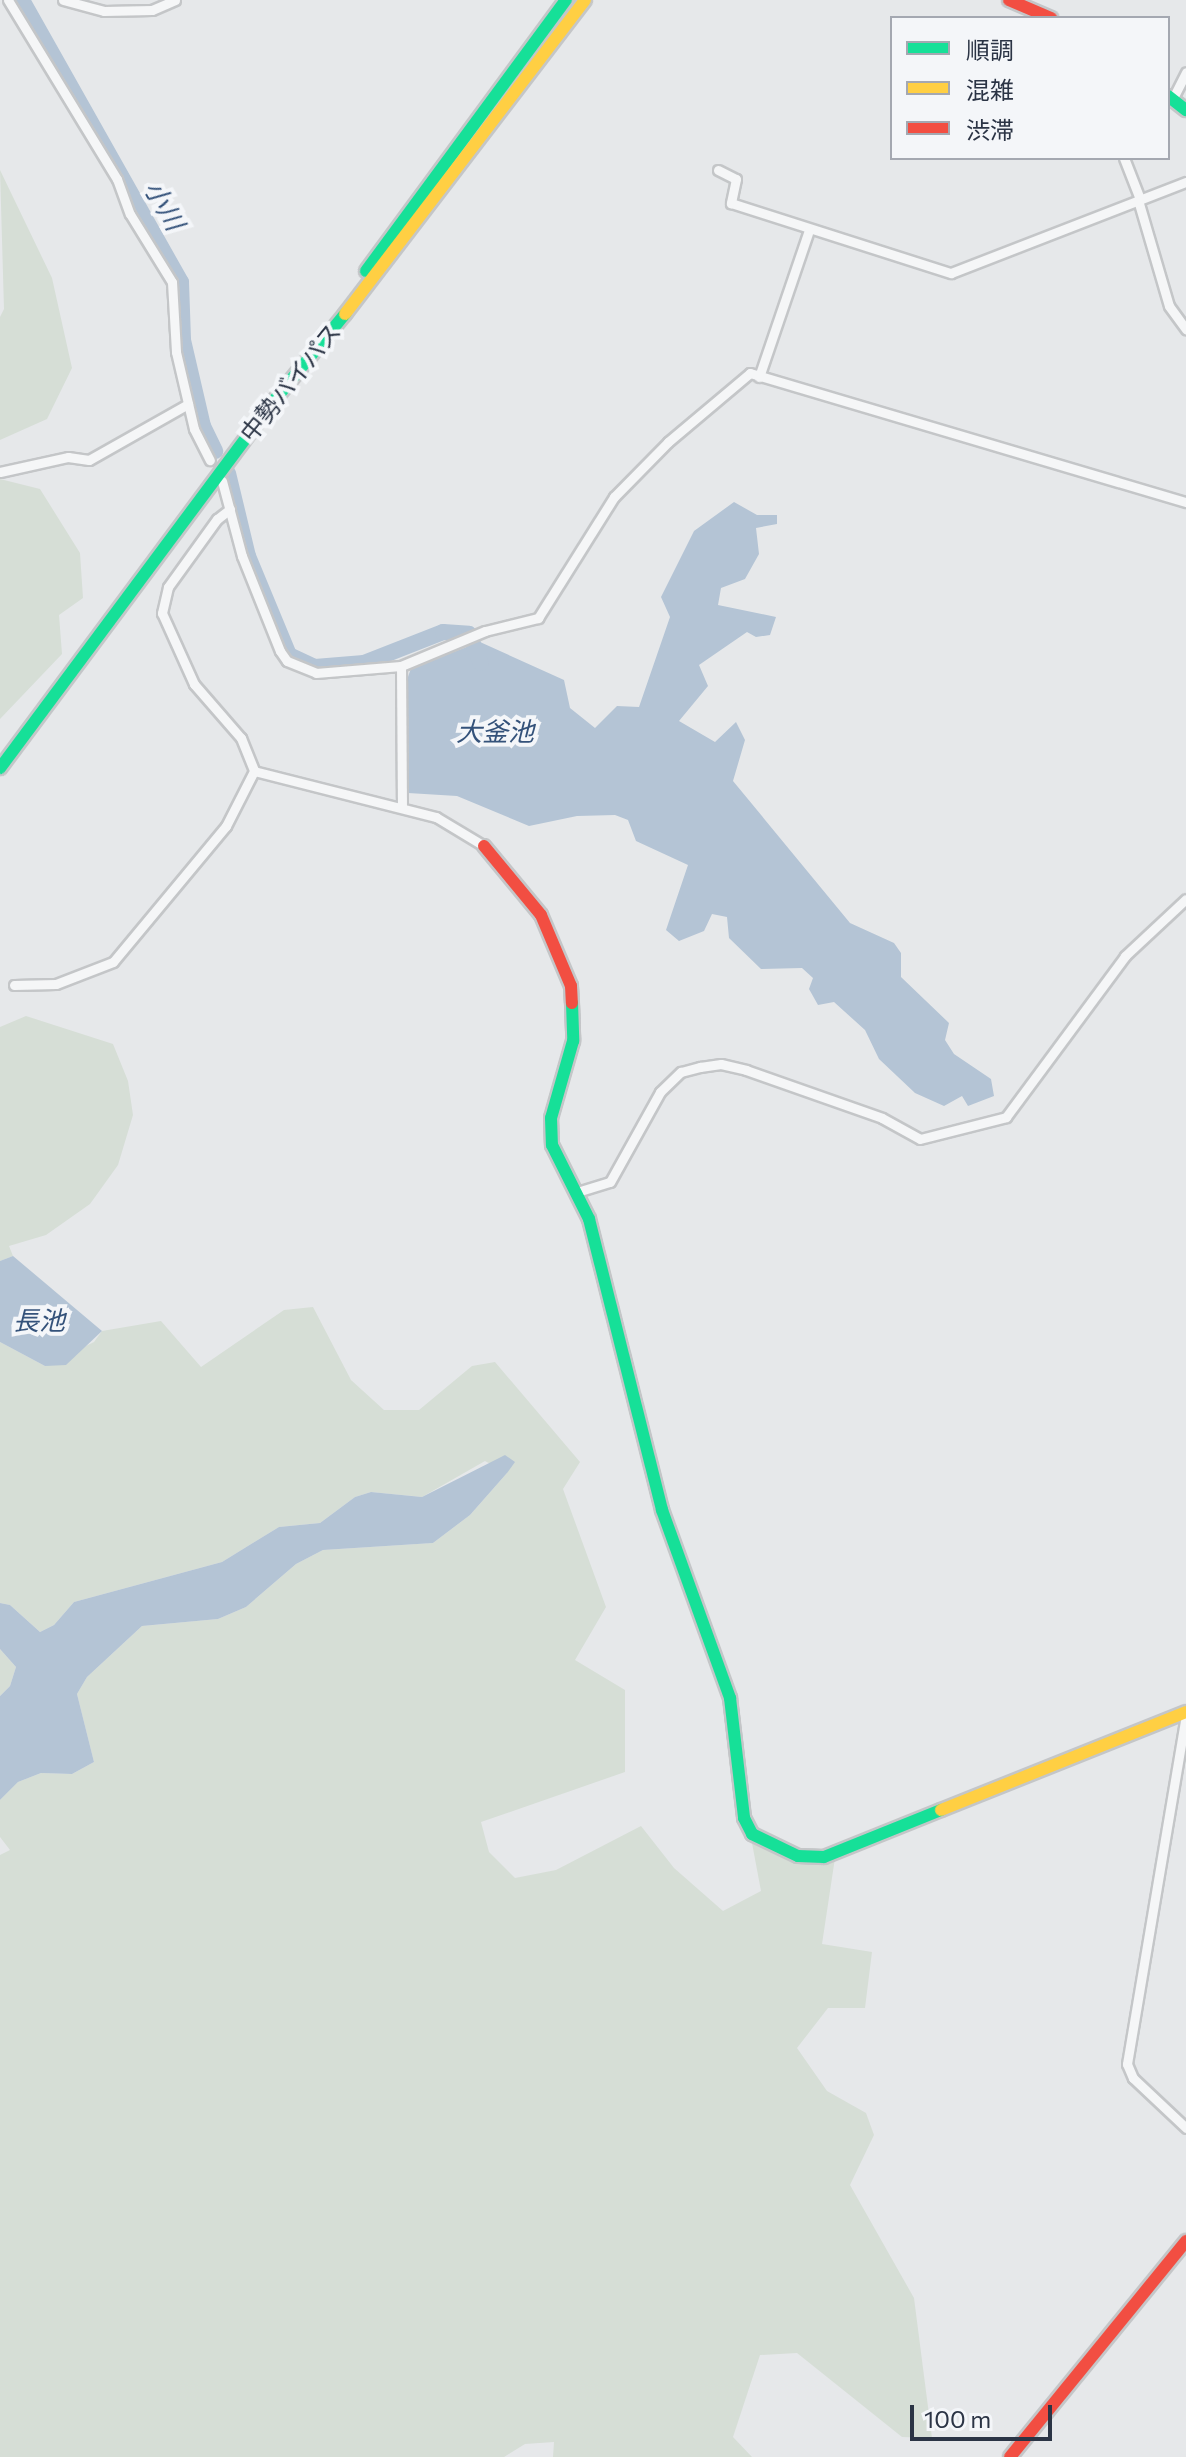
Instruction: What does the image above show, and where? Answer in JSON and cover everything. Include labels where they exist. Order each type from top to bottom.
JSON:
[{"type":"main road","name":"中勢バイパス","points":[[0,758],[566,0]]},
{"type":"main road","name":"中勢バイパス","points":[[0,768],[268,408],[396,251],[585,0]]},
{"type":"main road","points":[[1009,0],[1046,16]]},
{"type":"main road","points":[[1170,98],[1186,110]]},
{"type":"main road","points":[[484,846],[541,915],[571,986],[573,1041],[551,1137],[555,1155],[577,1192],[597,1246],[662,1510],[730,1698],[744,1818],[752,1834],[798,1856],[824,1857],[1186,1714]]},
{"type":"main road","points":[[1010,2457],[1186,2241]]},
{"type":"street","points":[[8,0],[117,179],[130,214],[172,282],[176,352],[188,404],[210,460]]},
{"type":"street","points":[[68,1],[104,11],[152,10],[175,0]]},
{"type":"street","points":[[1170,98],[1186,72]]},
{"type":"street","points":[[1125,160],[1169,306],[1186,329]]},
{"type":"street","points":[[718,170],[735,176],[731,203],[951,273],[1186,182]]},
{"type":"street","points":[[759,377],[809,230]]},
{"type":"street","points":[[222,481],[242,556],[284,659],[316,673],[401,666],[479,634],[541,616],[614,497],[668,442],[750,373],[1186,502]]},
{"type":"street","points":[[0,472],[68,457],[89,460],[188,404]]},
{"type":"street","points":[[14,985],[56,984],[113,962],[226,826],[254,771],[241,738],[194,684],[162,613],[168,587],[217,519],[230,509]]},
{"type":"street","points":[[401,666],[402,808]]},
{"type":"street","points":[[254,771],[451,823],[484,846]]},
{"type":"street","points":[[577,1192],[610,1182],[660,1092],[681,1072],[700,1067],[721,1064],[746,1070],[882,1118],[926,1140],[968,1123],[1006,1117],[1133,946],[1186,899]]},
{"type":"street","points":[[1186,1714],[1127,2064],[1133,2078],[1186,2128]]},
{"type":"shaded area","points":[[0,170],[52,278],[72,368],[47,419],[0,440],[0,317],[4,309]]},
{"type":"shaded area","points":[[0,479],[40,489],[80,553],[83,598],[59,615],[62,654],[0,719]]},
{"type":"shaded area","points":[[26,1016],[113,1044],[128,1081],[133,1115],[118,1165],[90,1204],[46,1235],[9,1246],[13,1256],[0,1261],[0,1027]]},
{"type":"shaded area","points":[[313,1307],[351,1380],[384,1410],[419,1410],[472,1366],[495,1362],[580,1462],[563,1489],[606,1607],[575,1660],[625,1690],[625,1772],[481,1822],[489,1852],[515,1878],[556,1870],[641,1826],[674,1868],[723,1911],[761,1891],[752,1843],[808,1863],[835,1858],[822,1944],[872,1952],[865,2008],[828,2008],[797,2048],[827,2091],[866,2113],[874,2135],[850,2185],[914,2298],[932,2438],[902,2437],[797,2353],[760,2355],[733,2437],[752,2457],[553,2457],[554,2442],[525,2444],[504,2457],[0,2457],[0,1855],[10,1850],[0,1837],[0,1800],[18,1782],[41,1773],[72,1774],[94,1762],[77,1694],[87,1677],[142,1626],[218,1619],[246,1607],[296,1564],[323,1550],[433,1543],[470,1515],[507,1473],[485,1461],[422,1497],[371,1492],[355,1497],[320,1523],[279,1527],[222,1562],[74,1602],[54,1625],[40,1632],[10,1605],[0,1603],[0,1342],[45,1366],[94,1342],[102,1331],[161,1321],[201,1367],[284,1310]]},
{"type":"shaded area","points":[[0,1649],[16,1667],[10,1686],[0,1696]]},
{"type":"water","name":"大釜池","points":[[734,502],[757,515],[777,515],[777,524],[756,528],[759,554],[745,579],[721,588],[718,605],[776,617],[770,635],[756,637],[747,632],[699,665],[708,686],[679,721],[715,742],[736,722],[745,740],[733,781],[850,923],[894,943],[901,953],[901,977],[949,1023],[945,1040],[954,1054],[991,1079],[994,1096],[968,1106],[962,1096],[944,1106],[915,1093],[879,1059],[865,1030],[834,1002],[818,1005],[809,989],[813,978],[802,968],[761,969],[729,938],[727,917],[712,914],[704,931],[679,941],[666,930],[688,865],[636,841],[628,820],[615,815],[577,816],[529,826],[457,796],[408,793],[405,686],[411,668],[480,642],[564,680],[570,708],[595,728],[617,706],[639,707],[670,617],[661,597],[694,531]]},
{"type":"water","name":"長池","points":[[13,1256],[102,1331],[66,1365],[45,1366],[0,1342],[0,1261]]},
{"type":"water","points":[[505,1455],[515,1462],[507,1473],[470,1515],[433,1543],[323,1550],[296,1564],[246,1607],[218,1619],[142,1626],[87,1677],[77,1694],[94,1762],[72,1774],[41,1773],[18,1782],[0,1800],[0,1696],[10,1686],[16,1667],[0,1649],[0,1603],[10,1605],[40,1632],[54,1625],[74,1602],[222,1562],[279,1527],[320,1523],[355,1497],[371,1492],[422,1497]]},
{"type":"waterway","name":"小川","points":[[22,0],[181,282],[183,340],[203,426],[215,451]]},
{"type":"waterway","name":"小川","points":[[228,473],[248,556],[289,655],[315,667],[364,663],[443,632],[469,634],[481,663]]},
{"type":"traffic: fast","points":[[366,271],[566,0]]},
{"type":"traffic: fast","points":[[1170,98],[1186,110]]},
{"type":"traffic: fast","points":[[0,768],[268,408],[345,314]]},
{"type":"traffic: fast","points":[[572,1003],[573,1041],[551,1118],[552,1145],[589,1219],[662,1510],[730,1698],[744,1818],[752,1834],[798,1856],[824,1857],[941,1810]]},
{"type":"traffic: slow","points":[[345,314],[585,0]]},
{"type":"traffic: slow","points":[[941,1810],[1186,1712]]},
{"type":"traffic: jam","points":[[1009,0],[1046,16]]},
{"type":"traffic: jam","points":[[484,846],[541,915],[571,986],[572,1003]]},
{"type":"traffic: jam","points":[[1010,2457],[1186,2241]]}]
